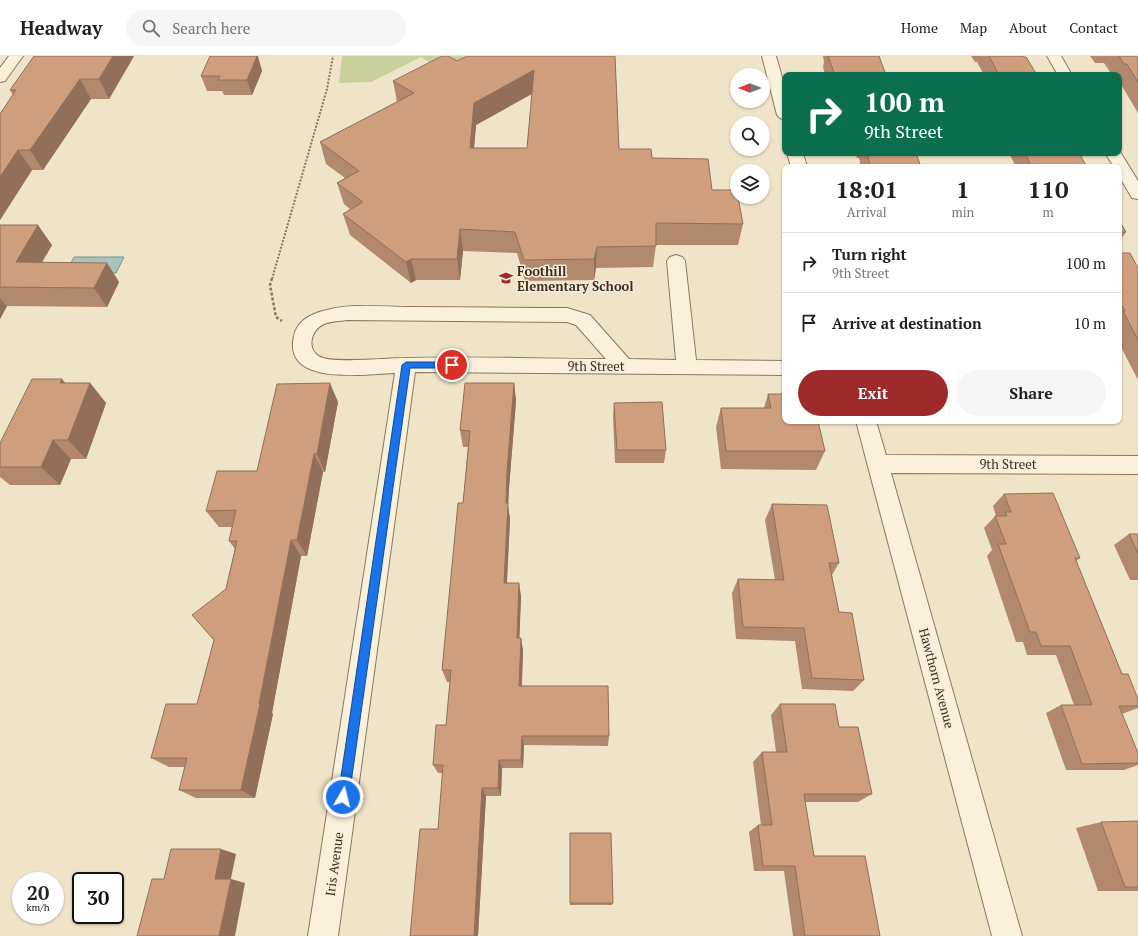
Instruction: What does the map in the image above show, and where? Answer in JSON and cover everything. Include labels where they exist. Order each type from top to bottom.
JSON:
[{"type":"street","points":[[0,78],[16,56]]},
{"type":"street","points":[[769,56],[782,104]]},
{"type":"street","points":[[1054,56],[1063,72]]},
{"type":"street","points":[[1122,168],[1138,194]]},
{"type":"street","points":[[676,261],[687,367]]},
{"type":"street","points":[[304,332],[316,320],[348,313],[566,315],[583,320],[623,366]]},
{"type":"street","name":"9th Street","points":[[304,332],[301,346],[306,358],[321,366],[348,367],[406,365],[782,368]]},
{"type":"street","name":"Iris Avenue","points":[[323,936],[406,365]]},
{"type":"street","name":"Hawthorn Avenue","points":[[867,424],[1007,936]]},
{"type":"street","name":"9th Street","points":[[879,464],[1138,465]]},
{"type":"path","points":[[304,332],[276,317],[270,285],[327,89],[333,56]]},
{"type":"green space","points":[[342,56],[463,56],[464,61],[446,72],[421,57],[371,82],[339,83]]},
{"type":"water","points":[[74,257],[124,257],[116,273],[66,273]]},
{"type":"building","points":[[34,56],[113,56],[99,79],[80,79],[30,150],[18,150],[0,177],[0,114],[16,90],[10,90]]},
{"type":"building","points":[[210,56],[257,56],[247,80],[218,80],[220,76],[201,76]]},
{"type":"building","points":[[442,56],[448,56],[457,61],[467,56],[615,56],[619,149],[651,149],[652,158],[708,159],[712,190],[730,190],[730,204],[739,204],[743,224],[656,223],[656,246],[597,247],[594,259],[524,260],[515,232],[460,229],[457,259],[411,259],[406,262],[343,214],[363,202],[337,183],[359,171],[320,142],[414,93],[393,81]],"holes":[[[534,70],[527,148],[470,148],[474,103]]]},
{"type":"building","points":[[828,56],[879,56],[885,72],[834,72]]},
{"type":"building","points":[[989,56],[1026,57],[1035,72],[997,72]]},
{"type":"building","points":[[1119,56],[1138,56],[1138,82],[1127,64],[1124,64]]},
{"type":"building","points":[[868,156],[917,156],[920,164],[870,164]]},
{"type":"building","points":[[1026,156],[1081,156],[1085,164],[1030,164]]},
{"type":"building","points":[[0,225],[38,225],[16,262],[107,263],[94,288],[0,287]]},
{"type":"building","points":[[1122,225],[1126,232],[1122,232]]},
{"type":"building","points":[[1122,253],[1130,253],[1138,268],[1138,340],[1123,311],[1125,311],[1122,306]]},
{"type":"building","points":[[32,379],[62,379],[60,383],[90,383],[68,440],[53,440],[41,467],[0,467],[0,443]]},
{"type":"building","points":[[330,383],[317,454],[314,454],[297,540],[291,540],[260,704],[241,790],[179,790],[187,758],[151,758],[166,704],[197,704],[214,640],[192,615],[226,589],[237,541],[229,541],[236,510],[206,511],[217,471],[257,471],[277,384]]},
{"type":"building","points":[[465,383],[514,383],[507,471],[506,503],[508,503],[504,583],[519,583],[517,638],[521,638],[519,686],[608,686],[609,736],[522,736],[521,760],[499,760],[498,788],[482,788],[474,936],[410,936],[420,829],[438,829],[443,765],[433,765],[436,725],[446,725],[451,670],[442,670],[458,503],[463,503],[470,431],[460,430]]},
{"type":"building","points":[[768,394],[782,394],[782,424],[819,424],[825,451],[726,451],[721,408],[771,408]]},
{"type":"building","points":[[662,402],[666,450],[617,450],[614,403]]},
{"type":"building","points":[[1053,493],[1080,558],[1075,558],[1122,674],[1128,674],[1138,699],[1138,706],[1119,706],[1138,753],[1138,763],[1082,764],[1061,705],[1092,705],[1070,646],[1041,646],[1036,632],[1030,632],[998,544],[1006,544],[995,516],[1007,516],[1005,512],[1011,512],[1004,494]]},
{"type":"building","points":[[772,504],[827,505],[839,563],[829,563],[839,612],[852,613],[864,680],[812,678],[804,628],[743,627],[738,579],[784,580]]},
{"type":"building","points":[[1129,534],[1138,534],[1138,553]]},
{"type":"building","points":[[780,704],[835,704],[839,727],[858,727],[872,794],[804,794],[814,856],[865,856],[880,936],[805,936],[795,866],[763,866],[758,825],[772,825],[762,752],[787,752]]},
{"type":"building","points":[[1138,821],[1138,887],[1125,887],[1101,822]]},
{"type":"building","points":[[570,833],[611,833],[613,903],[570,903]]},
{"type":"building","points":[[171,849],[221,849],[215,879],[231,879],[219,936],[137,936],[152,879],[164,879]]},
{"type":"place","name":"Foothill Elementary School","points":[[506,278]]},
{"type":"route","points":[[343,797],[406,365],[452,365]]}]
